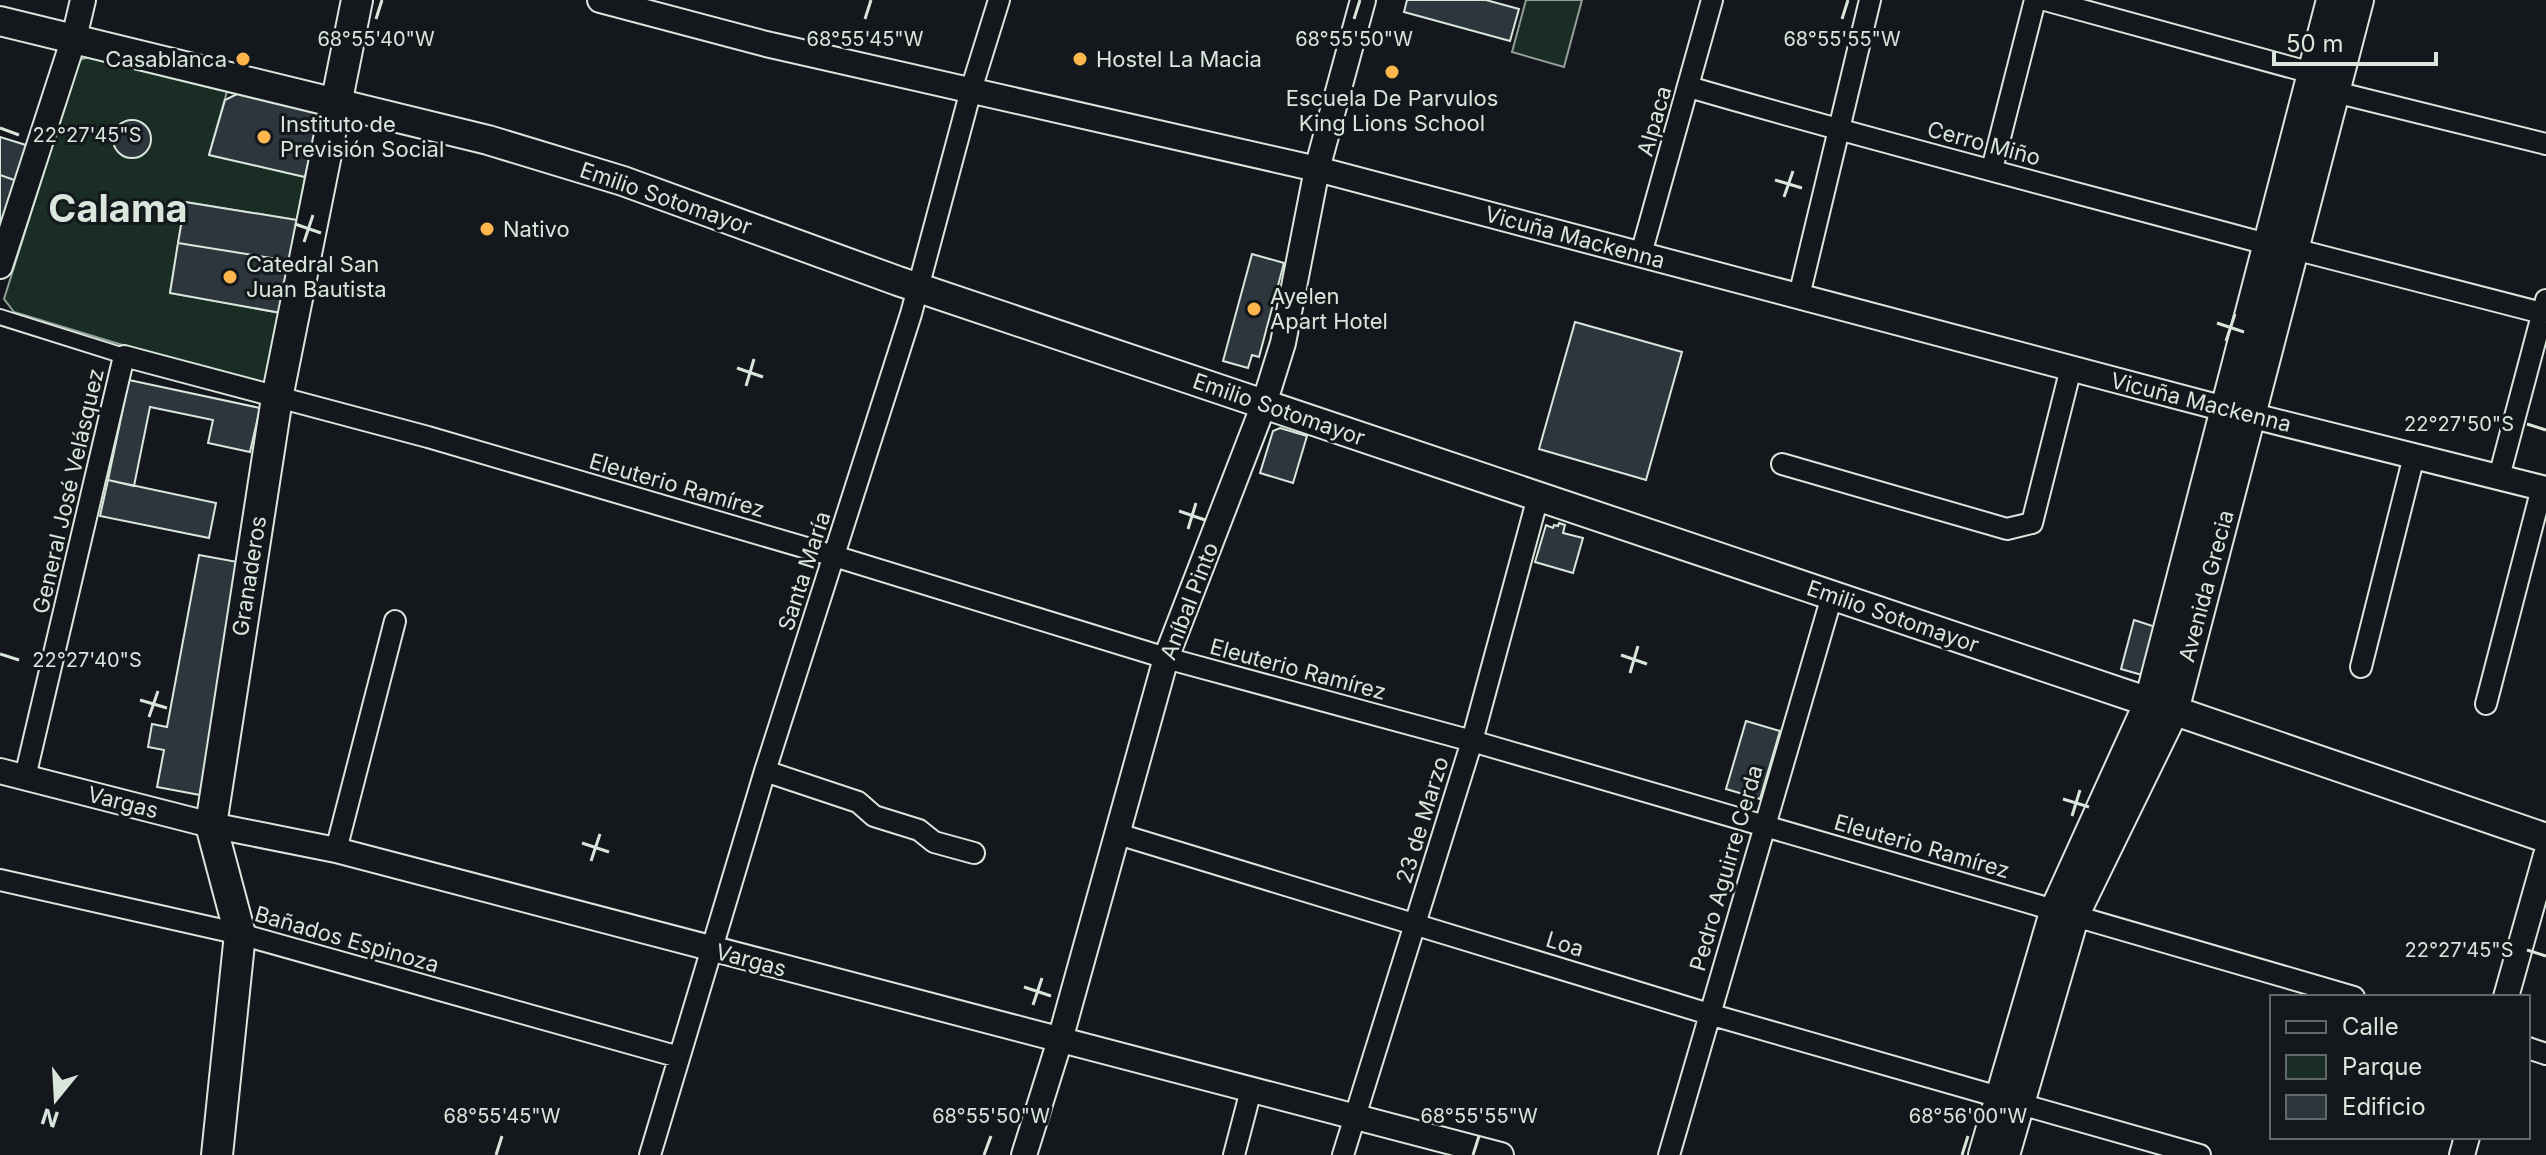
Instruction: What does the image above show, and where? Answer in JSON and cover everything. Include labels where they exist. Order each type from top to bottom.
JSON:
[{"type":"main road","name":"Granaderos","points":[[217,1155],[240,934],[211,825],[277,398],[357,0]]},
{"type":"main road","name":"Avenida Grecia","points":[[1983,1155],[2010,1100],[2065,912],[2162,706],[2281,246],[2312,73],[2331,0]]},
{"type":"main road","name":"Avenida Grecia","points":[[2281,246],[2335,92],[2359,0]]},
{"type":"main road","name":"Emilio Sotomayor","points":[[0,21],[488,140],[623,181],[919,287],[2546,838]]},
{"type":"main road","name":"Avenida Grecia","points":[[2005,1155],[2010,1100]]},
{"type":"street","points":[[0,266],[74,38],[83,0]]},
{"type":"street","name":"Vicuña Mackenna","points":[[600,0],[652,7],[971,90],[1317,169],[2238,412],[2544,488]]},
{"type":"street","name":"Santa María","points":[[650,1155],[765,771],[919,287],[971,90],[999,0]]},
{"type":"street","name":"Aníbal Pinto","points":[[1024,1155],[1060,1040],[1166,658],[1264,404],[1283,343],[1317,169],[1363,0]]},
{"type":"street","name":"Alpaca","points":[[1641,254],[1712,0]]},
{"type":"street","points":[[1799,296],[1870,0]]},
{"type":"street","points":[[1992,169],[2035,0]]},
{"type":"street","points":[[2045,0],[2312,73]]},
{"type":"street","name":"Cerro Miño","points":[[1689,87],[1838,131],[2281,246],[2544,307]]},
{"type":"street","points":[[2335,92],[2546,144]]},
{"type":"street","points":[[2499,477],[2544,307]]},
{"type":"street","name":"Eleuterio Ramírez","points":[[0,317],[124,356],[428,437],[834,556],[1166,658],[1472,741],[2347,995]]},
{"type":"street","name":"General José Velásquez","points":[[25,777],[124,356]]},
{"type":"street","points":[[1782,464],[2007,529],[2032,523],[2071,368]]},
{"type":"street","points":[[2361,667],[2414,456]]},
{"type":"street","points":[[2486,704],[2544,488]]},
{"type":"street","name":"23 de Marzo","points":[[1343,1155],[1472,741],[1538,497]]},
{"type":"street","name":"Pedro Aguirre Cerda","points":[[1669,1155],[1832,596]]},
{"type":"street","points":[[336,850],[395,621]]},
{"type":"street","name":"Vargas","points":[[0,771],[211,825],[336,850],[1353,1117],[1449,1148],[1501,1155]]},
{"type":"street","points":[[765,771],[858,802],[874,816],[919,830],[934,842],[974,853]]},
{"type":"street","name":"Loa","points":[[1118,834],[1709,1014],[2200,1155]]},
{"type":"street","points":[[2507,995],[2546,855]]},
{"type":"street","name":"Bañados Espinoza","points":[[0,880],[240,934],[679,1057]]},
{"type":"street","points":[[1234,1155],[1251,1090]]},
{"type":"green space","points":[[1526,0],[1582,0],[1564,67],[1512,52]]},
{"type":"green space","points":[[97,55],[228,88],[209,155],[305,177],[297,220],[185,202],[170,293],[281,313],[267,389],[14,312],[4,299],[79,60]]},
{"type":"building","points":[[1407,0],[1486,0],[1519,9],[1510,41],[1404,12]]},
{"type":"building","name":"Instituto de Previsión Social","points":[[239,93],[314,111],[318,118],[305,177],[209,155],[225,100]]},
{"type":"building","points":[[132,120],[145,126],[151,139],[145,152],[132,158],[119,152],[113,139],[119,126]]},
{"type":"building","points":[[0,137],[29,146],[17,181],[0,175]]},
{"type":"building","points":[[0,175],[17,181],[0,232]]},
{"type":"building","points":[[185,202],[297,220],[290,261],[178,243]]},
{"type":"building","name":"Catedral San Juan Bautista","points":[[178,243],[290,261],[281,313],[170,293]]},
{"type":"building","name":"Ayelen Apart Hotel","points":[[1252,254],[1284,263],[1259,357],[1252,355],[1248,368],[1223,361]]},
{"type":"building","points":[[1575,322],[1682,352],[1646,480],[1539,449]]},
{"type":"building","points":[[129,380],[260,408],[250,452],[208,443],[213,420],[150,407],[134,486],[108,480]]},
{"type":"building","points":[[1280,428],[1307,436],[1293,483],[1260,473],[1273,431]]},
{"type":"building","points":[[108,480],[216,503],[209,538],[100,516]]},
{"type":"building","points":[[1559,523],[1565,525],[1563,533],[1583,538],[1573,573],[1535,562],[1546,525],[1553,528]]},
{"type":"building","points":[[199,555],[243,563],[200,795],[157,787],[164,750],[148,747],[152,724],[167,727]]},
{"type":"building","points":[[2134,620],[2162,629],[2142,675],[2121,669]]},
{"type":"building","points":[[1746,721],[1780,731],[1760,799],[1726,789]]},
{"type":"place","name":"Casablanca","points":[[243,59]]},
{"type":"place","name":"Hostel La Macia","points":[[1080,59]]},
{"type":"place","name":"Escuela De Parvulos King Lions School","points":[[1392,72]]},
{"type":"place","name":"Instituto de Previsión Social","points":[[264,137]]},
{"type":"place","name":"Nativo","points":[[487,229]]},
{"type":"place","name":"Catedral San Juan Bautista","points":[[230,277]]},
{"type":"place","name":"Ayelen Apart Hotel","points":[[1254,309]]},
{"type":"district","name":"Calama","points":[[118,208]]}]
